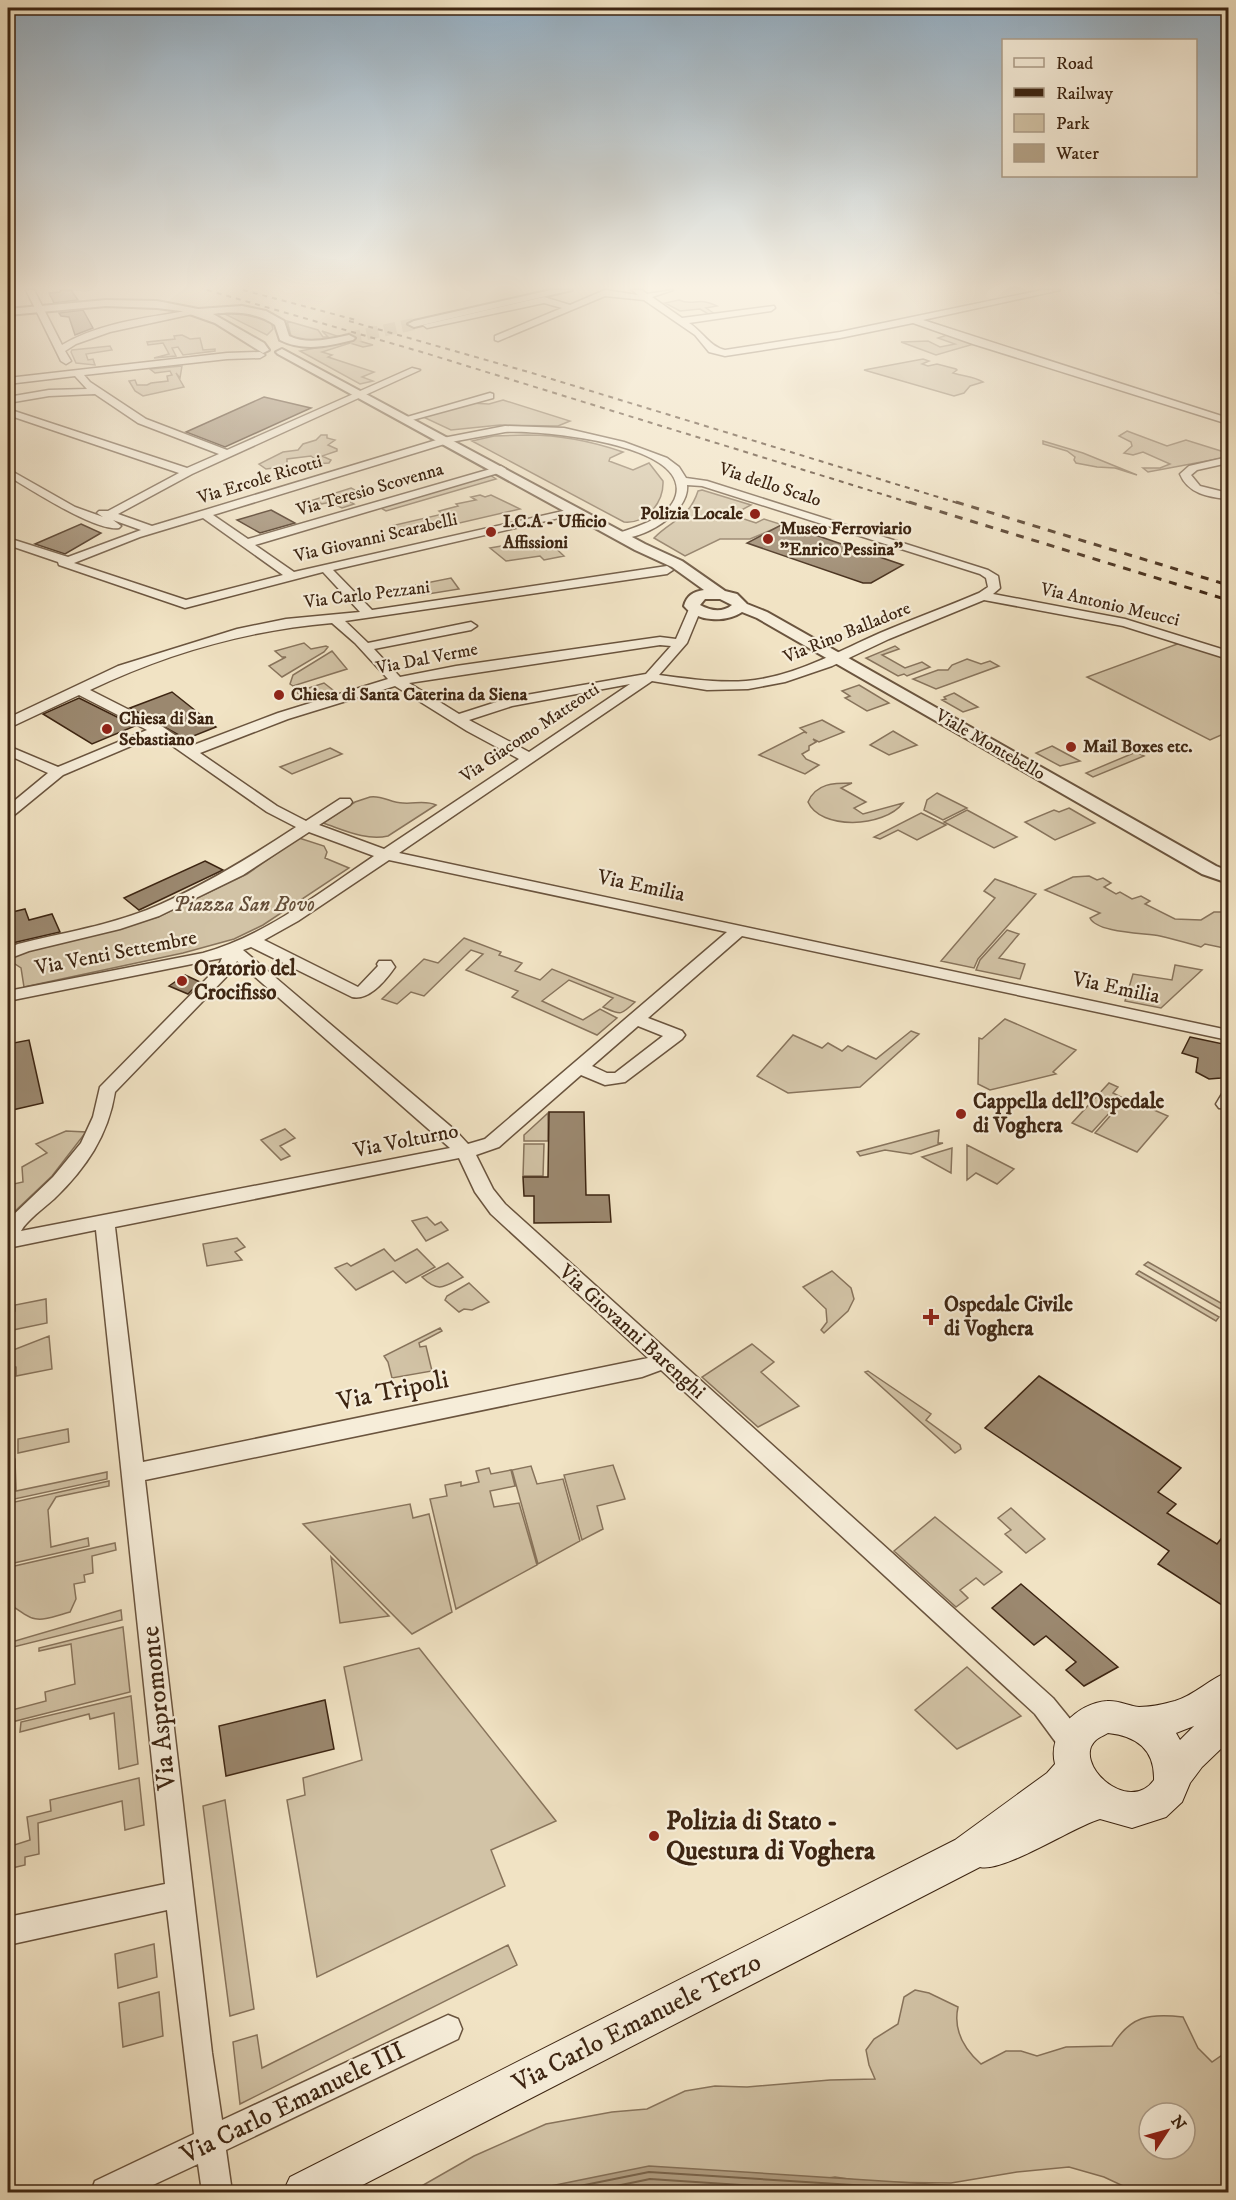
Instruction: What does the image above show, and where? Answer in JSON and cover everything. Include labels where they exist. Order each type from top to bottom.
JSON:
[{"type":"main road","points":[[1138,1723],[1185,1715],[1203,1707],[1228,1688]]},
{"type":"main road","points":[[1106,1717],[1122,1718],[1138,1723],[1153,1733],[1164,1745],[1172,1760],[1173,1775],[1170,1790],[1160,1801],[1151,1807],[1127,1809],[1102,1801],[1080,1782],[1077,1747],[1106,1717]]},
{"type":"main road","points":[[1173,1775],[1189,1755],[1228,1719]]},
{"type":"main road","name":"Via Carlo Emanuele Terzo","points":[[305,2193],[968,1853],[1060,1785],[1077,1747]]},
{"type":"main road","name":"Via Carlo Emanuele Terzo","points":[[968,1853],[1006,1843],[1086,1805],[1102,1801]]},
{"type":"street","points":[[8,400],[58,393]]},
{"type":"street","points":[[100,393],[142,421],[227,454]]},
{"type":"street","points":[[108,518],[188,472],[361,393]]},
{"type":"street","points":[[1138,393],[1228,421]]},
{"type":"street","points":[[358,394],[501,469],[640,547],[677,564],[720,594],[737,599],[731,611],[706,613],[693,605],[667,570],[640,547]]},
{"type":"street","points":[[405,419],[490,396]]},
{"type":"street","points":[[8,412],[188,472]]},
{"type":"street","name":"Via Ercole Ricotti","points":[[66,562],[136,535],[475,433],[512,429],[571,432],[660,459],[672,466],[681,481]]},
{"type":"street","points":[[1228,460],[1193,468],[1185,474],[1187,481],[1197,488],[1228,496]]},
{"type":"street","name":"Via Teresio Scovenna","points":[[248,543],[501,469]]},
{"type":"street","points":[[10,476],[84,514],[152,530]]},
{"type":"street","points":[[620,536],[655,522],[676,507],[681,498],[681,481]]},
{"type":"street","name":"Via dello Scalo","points":[[681,481],[703,483],[984,572],[992,576],[994,588],[982,596]]},
{"type":"street","name":"Via Giovanni Scarabelli","points":[[66,562],[185,604],[325,568],[576,511]]},
{"type":"street","points":[[204,514],[292,576]]},
{"type":"street","points":[[108,518],[136,535]]},
{"type":"street","points":[[8,541],[66,562]]},
{"type":"street","points":[[325,568],[355,597],[369,615]]},
{"type":"street","points":[[667,570],[692,576]]},
{"type":"street","name":"Via Carlo Pezzani","points":[[8,723],[123,669],[230,635],[286,623],[369,615],[667,570]]},
{"type":"street","points":[[693,605],[702,595],[720,594]]},
{"type":"street","name":"Via Antonio Meucci","points":[[982,596],[1125,623],[1228,655]]},
{"type":"street","name":"Via Rino Balladore","points":[[458,719],[509,702],[650,677],[707,686],[748,685],[785,678],[982,596]]},
{"type":"street","name":"Via Giacomo Matteotti","points":[[684,638],[693,605]]},
{"type":"street","name":"Via Giacomo Matteotti","points":[[384,854],[650,677],[700,622],[731,611]]},
{"type":"street","name":"Viale Montebello","points":[[731,611],[765,617],[1220,874],[1228,882]]},
{"type":"street","points":[[335,619],[366,647],[397,681],[458,719],[528,758]]},
{"type":"street","points":[[366,647],[471,626]]},
{"type":"street","name":"Via Dal Verme","points":[[189,752],[283,716],[397,681],[684,638]]},
{"type":"street","name":"Via Emilia","points":[[80,690],[158,730],[272,809],[305,827],[384,854],[1228,1035]]},
{"type":"street","points":[[8,813],[58,772],[158,730]]},
{"type":"street","points":[[8,750],[58,772]]},
{"type":"street","points":[[8,954],[24,947],[114,926],[153,913],[238,872],[345,802]]},
{"type":"street","name":"Via Venti Settembre","points":[[8,996],[229,950],[252,941],[292,918],[384,854]]},
{"type":"street","name":"Via Volturno","points":[[10,1241],[466,1153],[492,1143],[739,930]]},
{"type":"street","points":[[252,941],[358,993],[387,968],[385,964]]},
{"type":"street","points":[[10,1241],[11,1228],[60,1182],[89,1145],[102,1117],[106,1091],[225,969],[230,958],[229,950]]},
{"type":"street","name":"Via Giovanni Barenghi","points":[[229,950],[449,1135],[466,1153],[493,1204],[1044,1706],[1077,1747]]},
{"type":"street","points":[[580,1068],[605,1079],[619,1078],[676,1035],[636,1019]]},
{"type":"street","name":"Via Aspromonte","points":[[105,1222],[179,1894],[217,2193]]},
{"type":"street","name":"Via Tripoli","points":[[133,1473],[642,1370],[663,1361]]},
{"type":"street","points":[[8,1931],[179,1894]]},
{"type":"street","name":"Via Carlo Emanuele III","points":[[106,2193],[448,2029]]},
{"type":"green space","points":[[138,393],[158,393],[143,396]]},
{"type":"green space","points":[[942,393],[964,393],[954,396]]},
{"type":"green space","points":[[503,400],[570,421],[558,426],[500,425],[451,430],[421,416],[470,403],[489,404]]},
{"type":"green space","points":[[1127,431],[1167,446],[1186,440],[1221,451],[1228,457],[1148,472],[1143,468],[1160,468],[1170,464],[1143,452],[1133,455],[1124,453],[1132,446],[1131,442],[1119,436]]},
{"type":"green space","points":[[321,435],[327,435],[327,438],[335,440],[328,445],[337,451],[322,456],[331,460],[329,463],[315,464],[315,459],[311,456],[287,459],[287,464],[281,467],[266,469],[259,464],[283,452],[298,450],[303,444],[316,440]]},
{"type":"green space","points":[[528,435],[576,439],[623,452],[610,458],[609,461],[633,470],[649,463],[663,481],[661,497],[647,515],[632,522],[624,522],[472,441],[494,436]]},
{"type":"green space","points":[[1043,441],[1083,453],[1137,475],[1115,468],[1076,463],[1075,457],[1067,451],[1043,444]]},
{"type":"green space","points":[[490,475],[496,479],[386,511],[379,507]]},
{"type":"green space","points":[[351,488],[362,494],[346,499],[354,504],[342,508],[330,502],[322,504],[313,500]]},
{"type":"green space","points":[[702,490],[751,505],[732,515],[756,523],[764,519],[783,525],[750,539],[720,539],[685,556],[654,538],[690,508],[698,491]]},
{"type":"green space","points":[[480,495],[485,497],[491,495],[520,509],[425,531],[419,528],[401,532],[391,526],[443,514],[439,511],[458,506],[456,504],[476,500],[471,497]]},
{"type":"green space","points":[[531,541],[535,544],[548,541],[564,556],[544,560],[540,556],[506,561],[490,548]]},
{"type":"green space","points":[[451,578],[459,589],[422,595],[416,585]]},
{"type":"green space","points":[[304,643],[311,649],[328,647],[324,652],[282,677],[269,666],[286,657],[282,657],[275,651]]},
{"type":"green space","points":[[1180,643],[1228,659],[1228,732],[1210,740],[1087,677]]},
{"type":"green space","points":[[895,646],[899,649],[882,655],[905,668],[922,662],[930,667],[907,676],[904,674],[898,676],[866,658]]},
{"type":"green space","points":[[332,651],[347,669],[293,686],[290,684],[293,675]]},
{"type":"green space","points":[[967,659],[981,664],[990,661],[999,666],[936,689],[913,679],[938,670],[948,670],[952,665]]},
{"type":"green space","points":[[324,683],[338,694],[310,703],[296,692]]},
{"type":"green space","points":[[859,685],[889,703],[867,711],[845,698],[850,696],[842,691]]},
{"type":"green space","points":[[954,693],[978,707],[963,712],[942,700]]},
{"type":"green space","points":[[822,720],[844,732],[819,742],[813,739],[816,742],[802,754],[806,759],[819,765],[805,774],[759,755],[804,732],[807,733],[800,728]]},
{"type":"green space","points":[[893,731],[917,745],[889,755],[870,745]]},
{"type":"green space","points":[[1052,746],[1080,761],[1060,766],[1036,753]]},
{"type":"green space","points":[[330,748],[342,754],[292,774],[280,767]]},
{"type":"green space","points":[[1136,752],[1144,756],[1093,777],[1086,773]]},
{"type":"green space","points":[[852,783],[841,788],[866,802],[854,808],[863,814],[903,803],[882,817],[853,822],[825,817],[815,811],[808,802],[816,791],[826,785]]},
{"type":"green space","points":[[937,793],[967,808],[943,820],[924,810],[927,800]]},
{"type":"green space","points":[[370,797],[379,797],[399,803],[424,802],[436,805],[388,836],[363,836],[323,823],[355,802]]},
{"type":"green space","points":[[1069,808],[1095,823],[1055,840],[1025,822],[1054,810],[1059,812]]},
{"type":"green space","points":[[967,810],[1017,837],[994,848],[944,822]]},
{"type":"green space","points":[[921,813],[946,825],[917,840],[898,830],[880,839],[874,837]]},
{"type":"green space","name":"Piazza San Bovo","points":[[299,838],[324,846],[327,852],[325,858],[349,868],[263,925],[234,939],[183,953],[24,987],[21,968],[15,964],[8,967],[8,957],[12,953],[158,917],[247,874]]},
{"type":"green space","points":[[1089,876],[1097,880],[1103,878],[1111,883],[1104,887],[1116,894],[1120,892],[1132,899],[1141,896],[1150,901],[1145,904],[1175,919],[1201,920],[1214,912],[1228,912],[1228,947],[1205,944],[1201,947],[1160,936],[1122,932],[1102,927],[1090,918],[1100,913],[1045,890],[1073,877]]},
{"type":"green space","points":[[995,879],[1036,894],[978,959],[974,968],[941,961],[995,898],[984,891]]},
{"type":"green space","points":[[1007,930],[1019,934],[999,958],[1025,964],[1020,979],[976,970],[980,960]]},
{"type":"green space","points":[[464,938],[522,963],[515,971],[540,980],[552,969],[635,1002],[623,1012],[613,1012],[603,1007],[613,998],[569,980],[542,1001],[583,1020],[600,1009],[617,1018],[597,1035],[512,997],[518,991],[466,970],[483,954],[471,950],[424,996],[411,992],[397,1004],[382,999],[424,959],[438,963]]},
{"type":"green space","points":[[1175,965],[1202,970],[1161,1008],[1125,1001],[1133,974],[1172,980]]},
{"type":"green space","points":[[1005,1019],[1076,1050],[1053,1072],[1056,1074],[990,1090],[978,1084],[979,1038],[982,1039]]},
{"type":"green space","points":[[911,1031],[919,1034],[860,1087],[788,1093],[757,1076],[793,1035],[822,1048],[828,1043],[842,1051],[848,1046],[876,1059]]},
{"type":"green space","points":[[1109,1083],[1118,1087],[1113,1093],[1123,1098],[1092,1132],[1072,1123]]},
{"type":"green space","points":[[1126,1098],[1168,1116],[1137,1152],[1095,1133]]},
{"type":"green space","points":[[548,1113],[548,1141],[524,1141],[524,1135]]},
{"type":"green space","points":[[285,1129],[295,1138],[280,1146],[290,1156],[281,1160],[261,1140]]},
{"type":"green space","points":[[939,1130],[938,1143],[943,1143],[911,1154],[885,1150],[860,1156],[857,1152]]},
{"type":"green space","points":[[66,1131],[86,1132],[52,1176],[13,1213],[9,1185],[23,1182],[22,1167],[47,1153],[36,1144]]},
{"type":"green space","points":[[524,1144],[544,1144],[543,1176],[523,1176]]},
{"type":"green space","points":[[967,1145],[1014,1169],[997,1184],[976,1173],[967,1180]]},
{"type":"green space","points":[[952,1148],[951,1173],[922,1157]]},
{"type":"green space","points":[[427,1217],[435,1225],[441,1222],[448,1230],[426,1241],[412,1221]]},
{"type":"green space","points":[[237,1238],[245,1247],[235,1252],[242,1260],[207,1266],[203,1244]]},
{"type":"green space","points":[[384,1249],[395,1261],[417,1249],[435,1267],[406,1283],[393,1271],[356,1290],[335,1268],[347,1263],[351,1266]]},
{"type":"green space","points":[[1148,1262],[1228,1307],[1224,1311],[1144,1265]]},
{"type":"green space","points":[[448,1263],[463,1277],[437,1287],[422,1277]]},
{"type":"green space","points":[[832,1271],[851,1288],[854,1299],[848,1311],[824,1333],[821,1330],[827,1322],[826,1309],[803,1287]]},
{"type":"green space","points":[[1139,1271],[1219,1317],[1216,1321],[1136,1274]]},
{"type":"green space","points":[[469,1283],[489,1302],[472,1310],[464,1309],[459,1312],[445,1300],[447,1296]]},
{"type":"green space","points":[[46,1299],[47,1323],[8,1331],[8,1312],[15,1311],[15,1305]]},
{"type":"green space","points":[[440,1328],[442,1331],[419,1343],[420,1347],[426,1346],[432,1371],[392,1378],[384,1356]]},
{"type":"green space","points":[[49,1336],[52,1369],[16,1376],[16,1367],[8,1365],[8,1352]]},
{"type":"green space","points":[[752,1344],[774,1362],[761,1372],[799,1406],[758,1427],[702,1377]]},
{"type":"green space","points":[[868,1371],[931,1414],[926,1420],[960,1445],[961,1449],[955,1453],[865,1372]]},
{"type":"green space","points":[[68,1429],[69,1442],[18,1453],[18,1439]]},
{"type":"green space","points":[[15,1459],[16,1491],[107,1472],[107,1479],[10,1500],[8,1460]]},
{"type":"green space","points":[[613,1465],[625,1499],[597,1506],[603,1529],[582,1540],[564,1475]]},
{"type":"green space","points":[[531,1466],[537,1484],[563,1479],[580,1541],[538,1564],[512,1470]]},
{"type":"green space","points":[[489,1468],[491,1474],[511,1470],[515,1486],[490,1491],[494,1507],[519,1503],[537,1565],[456,1609],[430,1499],[447,1496],[445,1485],[461,1482],[461,1486],[479,1482],[476,1471]]},
{"type":"green space","points":[[109,1481],[109,1486],[56,1497],[48,1510],[51,1547],[88,1538],[89,1546],[14,1563],[10,1503]]},
{"type":"green space","points":[[410,1504],[413,1518],[429,1514],[452,1612],[412,1634],[303,1524]]},
{"type":"green space","points":[[1011,1508],[1045,1539],[1026,1553],[1005,1534],[1011,1530],[998,1518]]},
{"type":"green space","points":[[935,1517],[1002,1572],[984,1585],[976,1578],[960,1590],[968,1598],[956,1607],[894,1551]]},
{"type":"green space","points":[[8,1522],[10,1567],[115,1543],[116,1550],[92,1556],[93,1573],[84,1575],[85,1582],[74,1584],[76,1599],[70,1612],[50,1618],[32,1618],[8,1603]]},
{"type":"green space","points":[[331,1557],[389,1616],[340,1623]]},
{"type":"green space","points":[[121,1610],[122,1620],[9,1648],[8,1659],[8,1643]]},
{"type":"green space","points":[[123,1627],[130,1692],[8,1723],[8,1711],[46,1701],[45,1692],[75,1684],[71,1644],[39,1651],[39,1648]]},
{"type":"green space","points":[[419,1648],[556,1821],[491,1850],[505,1886],[317,1977],[287,1800],[305,1795],[303,1778],[362,1760],[344,1667]]},
{"type":"green space","points":[[967,1667],[1021,1716],[957,1749],[915,1710]]},
{"type":"green space","points":[[131,1696],[138,1764],[119,1769],[114,1713],[90,1719],[89,1714],[20,1732],[21,1722]]},
{"type":"green space","points":[[139,1778],[144,1825],[125,1830],[122,1801],[38,1823],[39,1854],[25,1857],[25,1865],[8,1869],[8,1847],[30,1840],[27,1817],[51,1811],[50,1800]]},
{"type":"green space","points":[[225,1800],[254,2009],[230,2016],[203,1806]]},
{"type":"green space","points":[[154,1944],[157,1977],[118,1988],[115,1954]]},
{"type":"green space","points":[[508,1945],[517,1965],[240,2104],[233,2042],[257,2035],[262,2068]]},
{"type":"green space","points":[[915,1990],[929,1993],[958,2007],[957,2024],[961,2038],[981,2064],[1006,2051],[1021,2051],[1037,2056],[1066,2047],[1112,2046],[1126,2028],[1142,2019],[1160,2016],[1183,2017],[1198,2048],[1212,2062],[1228,2051],[1228,2192],[1136,2192],[1104,2177],[1069,2167],[1017,2172],[951,2183],[869,2182],[835,2177],[729,2192],[411,2192],[474,2156],[546,2124],[612,2112],[647,2109],[685,2091],[715,2086],[747,2087],[830,2080],[875,2079],[866,2050],[874,2039],[898,2024],[904,1997]]},
{"type":"green space","points":[[159,1992],[163,2036],[123,2047],[119,2003]]},
{"type":"water","points":[[649,2166],[1055,2192],[521,2192]]},
{"type":"building","points":[[264,397],[311,408],[225,447],[186,432]]},
{"type":"building","points":[[271,510],[295,523],[260,533],[237,520]]},
{"type":"building","points":[[81,524],[101,533],[65,554],[35,544]]},
{"type":"building","points":[[783,524],[903,565],[871,583],[863,583],[747,543]]},
{"type":"building","points":[[172,692],[216,727],[186,739],[130,708]]},
{"type":"building","points":[[79,698],[135,726],[92,744],[43,714]]},
{"type":"building","points":[[205,861],[223,870],[139,910],[124,898]]},
{"type":"building","points":[[25,909],[29,920],[52,914],[60,932],[8,944],[8,913]]},
{"type":"building","points":[[185,975],[200,982],[188,994],[169,986]]},
{"type":"building","points":[[1190,1037],[1228,1045],[1228,1069],[1221,1078],[1209,1079],[1196,1072],[1198,1058],[1182,1053]]},
{"type":"building","points":[[29,1040],[43,1103],[8,1111],[8,1044]]},
{"type":"building","points":[[549,1112],[584,1112],[586,1195],[609,1195],[611,1222],[534,1223],[534,1196],[524,1196],[523,1177],[548,1177]]},
{"type":"building","points":[[1039,1376],[1181,1468],[1158,1492],[1176,1504],[1167,1513],[1217,1544],[1228,1530],[1228,1609],[1158,1564],[1169,1551],[985,1428]]},
{"type":"building","points":[[1021,1584],[1118,1667],[1084,1686],[1066,1670],[1076,1662],[1046,1636],[1034,1645],[992,1608]]},
{"type":"building","points":[[325,1700],[334,1749],[226,1776],[219,1726]]},
{"type":"railway","points":[[553,393],[914,504]]},
{"type":"railway","points":[[596,393],[961,504]]},
{"type":"railway","points":[[909,502],[1228,600]]},
{"type":"railway","points":[[956,502],[1228,585]]},
{"type":"place","name":"Polizia Locale","points":[[755,514]]},
{"type":"place","name":"I.C.A - Ufficio Affissioni","points":[[491,532]]},
{"type":"place","name":"Museo Ferroviario \"Enrico Pessina\"","points":[[768,539]]},
{"type":"place","name":"Chiesa di Santa Caterina da Siena","points":[[279,695]]},
{"type":"place","name":"Chiesa di San Sebastiano","points":[[107,729]]},
{"type":"place","name":"Mail Boxes etc.","points":[[1071,747]]},
{"type":"place","name":"Oratorio del Crocifisso","points":[[182,981]]},
{"type":"place","name":"Cappella dell'Ospedale di Voghera","points":[[961,1114]]},
{"type":"place","name":"Ospedale Civile di Voghera","points":[[931,1317]]},
{"type":"place","name":"Polizia di Stato - Questura di Voghera","points":[[654,1836]]}]
